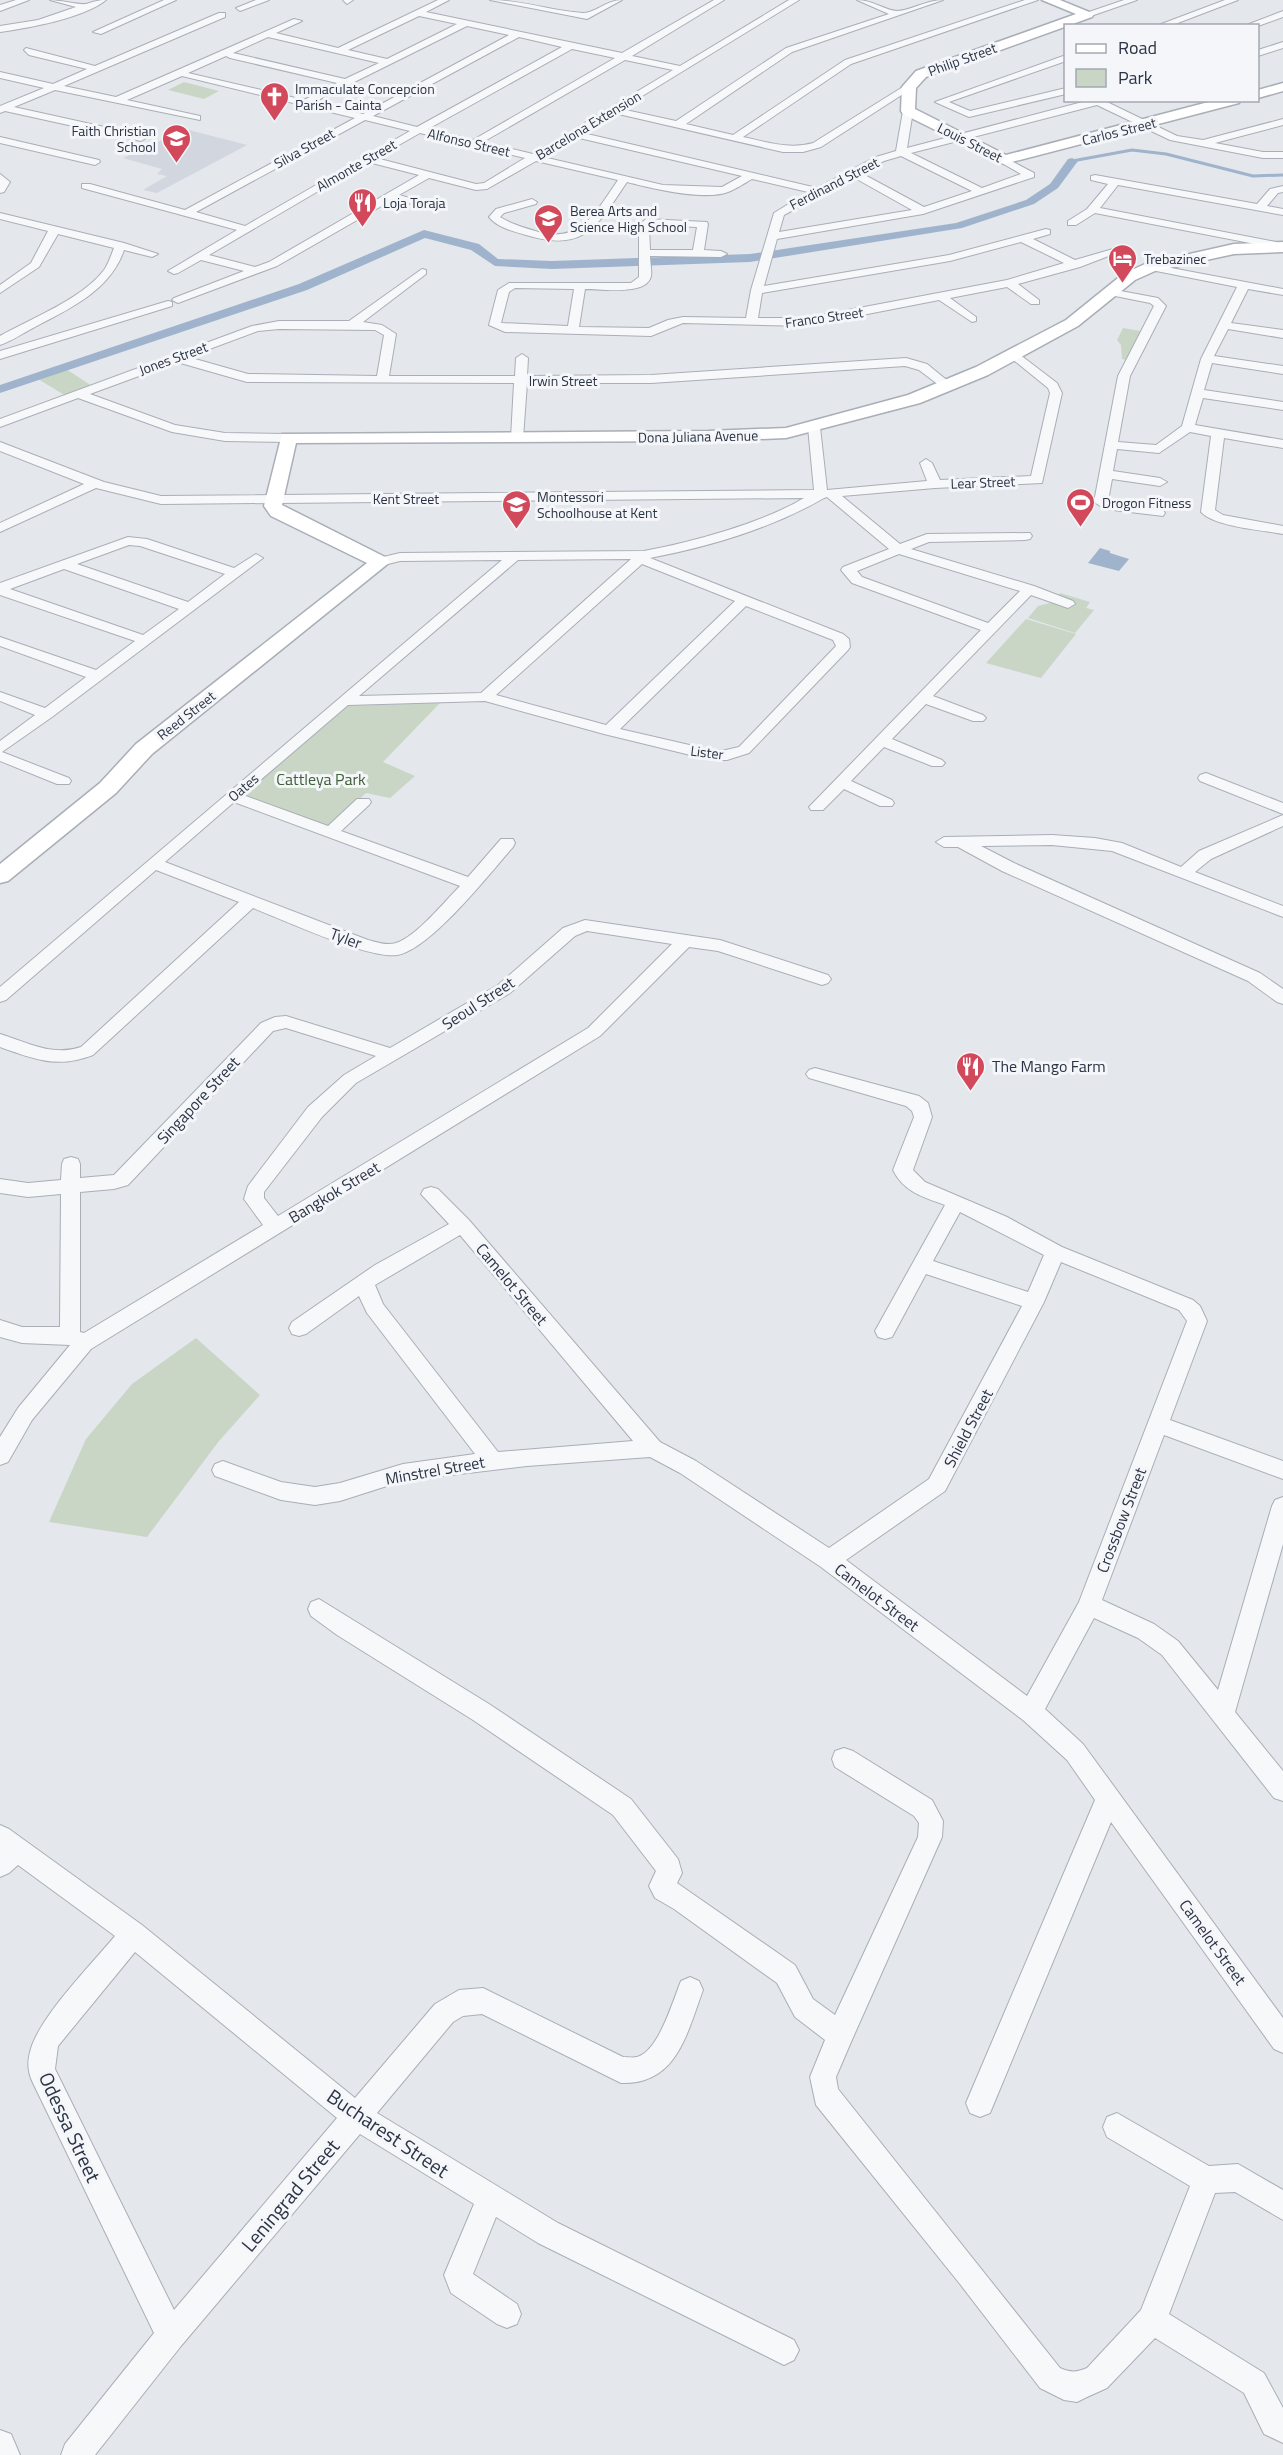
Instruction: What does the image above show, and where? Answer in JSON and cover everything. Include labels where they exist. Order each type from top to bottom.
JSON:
[{"type":"street","points":[[0,8],[25,0]]},
{"type":"street","points":[[54,0],[86,7]]},
{"type":"street","points":[[0,29],[27,26],[64,16],[102,0]]},
{"type":"street","points":[[98,32],[172,0]]},
{"type":"street","points":[[240,8],[260,0]]},
{"type":"street","points":[[338,51],[445,0]]},
{"type":"street","points":[[494,0],[587,15],[618,0]]},
{"type":"street","points":[[475,143],[720,0]]},
{"type":"street","name":"Barcelona Extension","points":[[367,159],[481,188],[795,0]]},
{"type":"street","points":[[861,0],[897,14]]},
{"type":"street","points":[[677,125],[789,50],[939,0]]},
{"type":"street","points":[[735,138],[848,62],[1034,0]]},
{"type":"street","points":[[1048,0],[1088,14]]},
{"type":"street","points":[[1166,24],[1234,0]]},
{"type":"street","name":"Philip Street","points":[[901,152],[908,111],[909,87],[921,74],[1127,1]]},
{"type":"street","points":[[417,13],[682,69]]},
{"type":"street","points":[[1254,24],[1283,14]]},
{"type":"street","points":[[1,108],[222,15]]},
{"type":"street","points":[[116,101],[297,21]]},
{"type":"street","points":[[305,104],[467,23]]},
{"type":"street","name":"Silva Street","points":[[186,213],[275,160],[362,117],[518,34]]},
{"type":"street","points":[[270,35],[389,62]]},
{"type":"street","name":"Almonte Street","points":[[174,271],[418,130],[572,45]]},
{"type":"street","points":[[1259,52],[1283,45]]},
{"type":"street","points":[[29,50],[32,53],[97,69]]},
{"type":"street","points":[[230,55],[348,83]]},
{"type":"street","points":[[1064,58],[940,102],[968,114],[1064,90]]},
{"type":"street","points":[[0,75],[196,118]]},
{"type":"street","name":"Alfonso Street","points":[[186,75],[663,188],[724,190],[750,176]]},
{"type":"street","points":[[612,110],[783,149],[810,147],[909,87]]},
{"type":"street","points":[[1259,93],[1283,87]]},
{"type":"street","name":"Ferdinand Street","points":[[751,322],[757,290],[779,213],[880,159],[957,136],[1097,102]]},
{"type":"street","points":[[1103,102],[1168,136],[1263,155],[1283,155]]},
{"type":"street","name":"Carlos Street","points":[[1004,160],[1227,102]]},
{"type":"street","points":[[1,108],[141,138]]},
{"type":"street","name":"Louis Street","points":[[908,111],[1030,175],[982,192]]},
{"type":"street","points":[[1201,143],[1283,122]]},
{"type":"street","points":[[573,133],[817,191]]},
{"type":"street","points":[[0,140],[95,162]]},
{"type":"street","points":[[901,152],[982,192]]},
{"type":"street","points":[[853,173],[923,211]]},
{"type":"street","points":[[0,355],[173,302],[257,271],[427,175]]},
{"type":"street","points":[[0,177],[5,182],[0,190]]},
{"type":"street","points":[[1095,178],[1115,182],[1142,182],[1283,212]]},
{"type":"street","points":[[532,202],[500,211],[494,217],[542,237],[574,236],[587,230],[623,180]]},
{"type":"street","points":[[1072,223],[1085,218],[1094,210],[1115,182]]},
{"type":"street","points":[[86,186],[245,229]]},
{"type":"street","points":[[1259,207],[1274,191],[1283,189]]},
{"type":"street","points":[[773,236],[923,211],[982,192]]},
{"type":"street","points":[[390,196],[419,204]]},
{"type":"street","points":[[1094,210],[1280,246]]},
{"type":"street","points":[[0,216],[152,254]]},
{"type":"street","points":[[573,330],[580,286],[635,286],[644,281],[644,225],[651,221],[703,224],[698,253]]},
{"type":"street","points":[[0,290],[35,265],[55,229]]},
{"type":"street","points":[[757,290],[950,258],[1046,232]]},
{"type":"street","points":[[1024,239],[1076,265]]},
{"type":"street","points":[[0,341],[98,282],[109,270],[120,245]]},
{"type":"street","name":"Dona Juliana Avenue","points":[[76,393],[172,428],[225,437],[517,438],[762,435],[814,428],[914,399],[948,386],[1015,355],[1072,323],[1129,278],[1150,267],[1218,252],[1280,246]]},
{"type":"street","name":"Franco Street","points":[[580,286],[516,284],[508,287],[504,291],[495,325],[505,328],[651,332],[672,322],[683,320],[806,322],[1009,283],[1076,265],[1113,252]]},
{"type":"street","points":[[644,260],[698,253],[721,254]]},
{"type":"street","points":[[199,256],[257,271]]},
{"type":"street","points":[[1150,267],[1283,292]]},
{"type":"street","points":[[352,325],[422,272]]},
{"type":"street","points":[[1009,283],[1035,302]]},
{"type":"street","points":[[1113,446],[1159,449],[1188,428],[1207,359],[1244,285]]},
{"type":"street","points":[[1110,292],[1154,300],[1160,304],[1124,376],[1101,502],[1158,513]]},
{"type":"street","points":[[942,297],[972,319]]},
{"type":"street","points":[[1223,325],[1283,334]]},
{"type":"street","name":"Jones Street","points":[[0,423],[174,357],[268,326],[378,327],[390,334],[382,380]]},
{"type":"street","points":[[658,330],[658,347]]},
{"type":"street","name":"Lear Street","points":[[825,494],[935,484],[1037,480],[1056,393],[1053,386],[1015,355]]},
{"type":"street","name":"Irwin Street","points":[[174,357],[247,378],[382,380],[651,379],[905,357],[948,386]]},
{"type":"street","points":[[517,438],[522,358]]},
{"type":"street","points":[[1207,359],[1283,370]]},
{"type":"street","points":[[1197,393],[1283,406]]},
{"type":"street","points":[[814,428],[825,494],[899,550],[1029,589],[1068,604]]},
{"type":"street","points":[[1188,428],[1283,444]]},
{"type":"street","points":[[1218,433],[1208,512],[1219,518],[1283,530]]},
{"type":"street","points":[[288,438],[273,506],[278,512],[380,562],[400,557],[642,557],[683,548],[790,512],[825,494]]},
{"type":"street","name":"Kent Street","points":[[0,446],[97,483],[139,497],[161,500],[825,494]]},
{"type":"street","points":[[926,463],[935,484]]},
{"type":"street","points":[[1106,474],[1160,482]]},
{"type":"street","points":[[0,528],[97,483]]},
{"type":"street","points":[[990,628],[857,580],[848,570],[927,538],[1025,536]]},
{"type":"street","points":[[0,589],[128,541],[142,542],[236,573]]},
{"type":"street","name":"Oates","points":[[0,996],[515,556]]},
{"type":"street","points":[[485,697],[642,557]]},
{"type":"street","name":"Lister","points":[[344,701],[485,697],[609,731],[711,755],[736,754],[744,750],[843,647],[842,639],[838,637],[642,557]]},
{"type":"street","points":[[0,748],[256,558]]},
{"type":"street","name":"Reed Street","points":[[0,876],[108,788],[144,749],[380,562]]},
{"type":"street","points":[[63,564],[188,607]]},
{"type":"street","points":[[0,589],[145,640]]},
{"type":"street","points":[[817,807],[1029,589]]},
{"type":"street","points":[[609,731],[745,599]]},
{"type":"street","points":[[0,641],[98,676]]},
{"type":"street","points":[[0,696],[47,714]]},
{"type":"street","points":[[923,698],[978,718]]},
{"type":"street","points":[[882,740],[937,763]]},
{"type":"street","points":[[0,756],[63,781]]},
{"type":"street","points":[[1206,778],[1283,809]]},
{"type":"street","points":[[842,782],[886,803]]},
{"type":"street","points":[[232,796],[471,884]]},
{"type":"street","points":[[330,832],[363,802]]},
{"type":"street","points":[[1185,872],[1205,855],[1283,820]]},
{"type":"street","points":[[1283,912],[1116,846],[1100,843],[1030,840],[952,842],[1254,977],[1283,998]]},
{"type":"street","name":"Tyler","points":[[153,863],[362,944],[394,950],[409,944],[471,884],[507,843]]},
{"type":"street","points":[[0,1040],[56,1058],[67,1059],[87,1051],[251,901]]},
{"type":"street","name":"Seoul Street","points":[[276,1228],[254,1199],[258,1183],[315,1112],[332,1095],[350,1079],[504,989],[577,928],[595,926],[720,946],[822,980]]},
{"type":"street","name":"Bangkok Street","points":[[0,1456],[77,1339],[276,1228],[594,1032],[685,941]]},
{"type":"street","name":"Singapore Street","points":[[0,1186],[28,1190],[72,1187],[114,1182],[126,1176],[267,1027],[274,1023],[294,1023],[394,1055]]},
{"type":"street","points":[[815,1074],[912,1101],[921,1108],[923,1117],[903,1170],[910,1183],[1000,1222],[1055,1252]]},
{"type":"street","points":[[0,1328],[10,1334],[77,1339],[71,1164]]},
{"type":"street","name":"Camelot Street","points":[[431,1194],[462,1225],[652,1448],[688,1467],[829,1560],[1031,1712],[1075,1752],[1283,2040]]},
{"type":"street","points":[[885,1331],[956,1202]]},
{"type":"street","points":[[299,1328],[382,1270],[462,1225]]},
{"type":"street","name":"Shield Street","points":[[829,1560],[937,1485],[1034,1302],[1055,1252]]},
{"type":"street","name":"Crossbow Street","points":[[1031,1712],[1089,1605],[1197,1321],[1193,1312],[1186,1305],[1055,1252]]},
{"type":"street","points":[[921,1265],[1034,1302]]},
{"type":"street","points":[[364,1284],[374,1308],[492,1460]]},
{"type":"street","points":[[1158,1424],[1283,1470]]},
{"type":"street","name":"Minstrel Street","points":[[223,1470],[301,1495],[331,1496],[400,1473],[492,1460],[652,1448]]},
{"type":"street","points":[[1223,1712],[1283,1506]]},
{"type":"street","points":[[1089,1605],[1146,1631],[1170,1648],[1283,1790]]},
{"type":"street","points":[[319,1610],[481,1712],[622,1807],[669,1867],[669,1873],[662,1886],[786,1974],[804,2008],[840,2035]]},
{"type":"street","points":[[844,1760],[924,1808],[931,1821],[930,1837],[823,2077],[826,2095],[970,2274],[1050,2378],[1064,2385],[1077,2387],[1097,2378],[1152,2320],[1206,2180]]},
{"type":"street","points":[[980,2103],[1109,1797]]},
{"type":"street","name":"Bucharest Street","points":[[5,1851],[133,1934],[356,2116],[548,2233],[784,2350]]},
{"type":"street","name":"Odessa Street","points":[[133,1934],[49,2037],[40,2061],[42,2074],[171,2336]]},
{"type":"street","name":"Leningrad Street","points":[[76,2455],[171,2336],[444,2013],[459,2003],[483,2001],[621,2070],[634,2073],[655,2062],[664,2050],[690,1990]]},
{"type":"street","points":[[1117,2127],[1206,2180],[1238,2178],[1283,2206]]},
{"type":"street","points":[[490,2199],[458,2276],[461,2283],[507,2314]]},
{"type":"street","points":[[1152,2320],[1254,2383],[1275,2422],[1283,2428]]},
{"type":"street","points":[[0,2445],[5,2455]]},
{"type":"shaded area","name":"Faith Christian School","points":[[185,129],[247,145],[157,193],[143,190],[167,176],[157,174],[162,169],[123,158]]},
{"type":"green space","points":[[184,82],[219,91],[204,99],[168,90]]},
{"type":"green space","points":[[1123,328],[1140,331],[1127,360],[1122,359],[1121,345],[1117,340]]},
{"type":"green space","points":[[66,369],[92,386],[66,396],[38,379]]},
{"type":"green space","points":[[1060,593],[1090,602],[1086,608],[1094,610],[1075,633],[1028,618],[1038,606],[1054,602]]},
{"type":"green space","points":[[1026,619],[1076,634],[1041,678],[986,663]]},
{"type":"green space","name":"Cattleya Park","points":[[440,703],[383,762],[415,776],[390,798],[366,793],[328,828],[239,795],[346,706]]},
{"type":"green space","points":[[196,1338],[260,1395],[219,1441],[147,1537],[49,1522],[86,1439],[132,1384]]},
{"type":"water","points":[[1100,548],[1129,559],[1119,571],[1088,563]]},
{"type":"waterway","points":[[1072,161],[1132,150],[1166,154],[1253,176],[1283,175]]},
{"type":"waterway","points":[[0,389],[303,287],[424,234],[475,247],[495,262],[552,265],[750,258],[958,226],[1030,202],[1054,186],[1072,161]]},
{"type":"place","name":"Immaculate Concepcion Parish - Cainta","points":[[274,122]]},
{"type":"place","name":"Faith Christian School","points":[[177,164]]},
{"type":"place","name":"Loja Toraja","points":[[362,228]]},
{"type":"place","name":"Berea Arts and Science High School","points":[[549,244]]},
{"type":"place","name":"Trebazinec","points":[[1123,284]]},
{"type":"place","name":"Drogon Fitness","points":[[1081,528]]},
{"type":"place","name":"Montessori Schoolhouse at Kent","points":[[516,530]]},
{"type":"place","name":"The Mango Farm","points":[[971,1092]]}]
